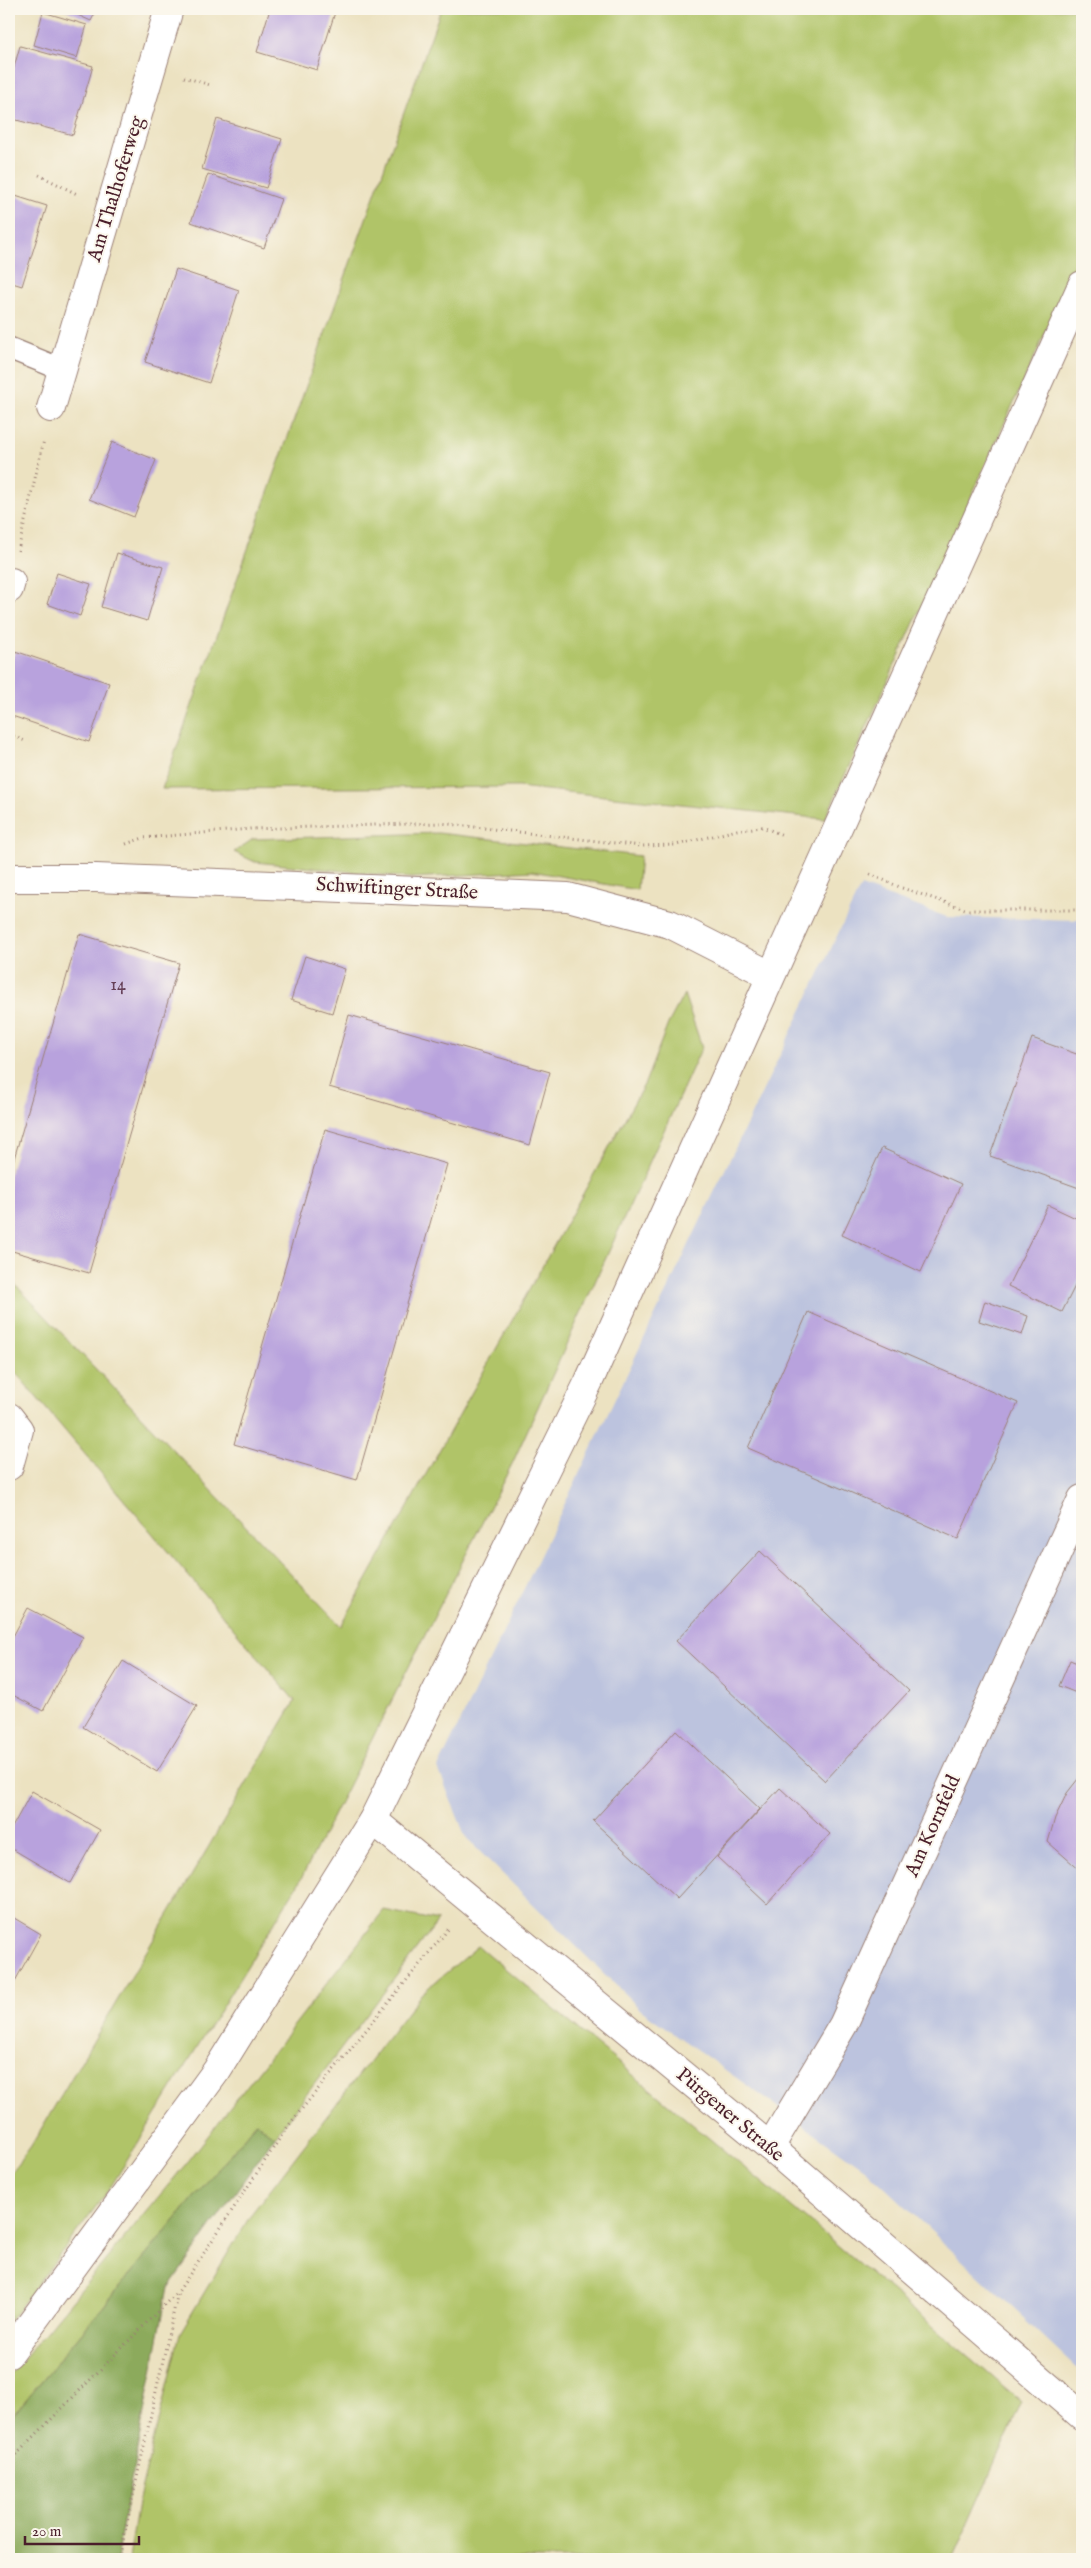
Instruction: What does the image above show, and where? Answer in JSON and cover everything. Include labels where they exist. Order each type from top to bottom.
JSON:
[{"type":"street","name":"Am Thalhoferweg","points":[[51,408],[169,9]]},
{"type":"street","points":[[9,2354],[218,2070],[373,1820],[589,1381],[1082,285]]},
{"type":"street","name":"Schwiftinger Straße","points":[[9,878],[96,878],[568,897],[670,924],[770,975]]},
{"type":"street","points":[[9,1466],[14,1424]]},
{"type":"street","name":"Am Kornfeld","points":[[770,2147],[842,2025],[1082,1499]]},
{"type":"street","name":"Pürgener Straße","points":[[373,1820],[770,2147],[1082,2416]]},
{"type":"lane","points":[[9,348],[63,370]]},
{"type":"path","points":[[39,176],[110,211]]},
{"type":"path","points":[[10,585],[51,408]]},
{"type":"path","points":[[9,734],[25,740]]},
{"type":"path","points":[[96,878],[111,850],[143,838],[251,829],[440,823],[641,846],[676,845],[737,830],[762,827],[782,835]]},
{"type":"path","points":[[870,874],[902,888],[968,910],[1082,910]]},
{"type":"path","points":[[9,2462],[178,2292],[288,2126],[471,1902]]},
{"type":"path","points":[[119,2559],[178,2292]]},
{"type":"shaded area","points":[[861,886],[947,917],[1082,920],[1082,2373],[866,2170],[641,2010],[466,1838],[438,1768]]},
{"type":"green space","points":[[441,9],[1082,9],[1082,252],[825,819],[518,787],[162,789]]},
{"type":"green space","points":[[438,833],[640,856],[637,890],[532,871],[411,878],[255,862],[234,852],[253,839]]},
{"type":"green space","points":[[684,994],[702,1047],[513,1462],[300,1881],[110,2188],[9,2322],[9,2176],[31,2146],[295,1701],[9,1365],[9,1278],[341,1626],[645,1083],[668,1024]]},
{"type":"green space","points":[[384,1910],[438,1921],[275,2136],[256,2123],[9,2420],[9,2376],[190,2159]]},
{"type":"green space","points":[[478,1946],[823,2233],[1022,2402],[952,2559],[129,2559],[138,2503],[180,2333],[252,2213],[422,1993]]},
{"type":"green space","points":[[256,2123],[275,2136],[168,2288],[116,2559],[9,2559],[9,2420]]},
{"type":"building","points":[[64,9],[97,9],[91,21]]},
{"type":"building","points":[[270,9],[336,9],[317,70],[257,52]]},
{"type":"building","points":[[43,12],[87,25],[77,58],[34,45]]},
{"type":"building","points":[[20,46],[93,66],[73,135],[9,118],[9,85]]},
{"type":"building","points":[[217,119],[282,139],[266,188],[202,169]]},
{"type":"building","points":[[208,174],[281,199],[264,248],[191,222]]},
{"type":"building","points":[[9,194],[47,206],[22,286],[9,282]]},
{"type":"building","points":[[176,269],[239,290],[209,383],[145,362]]},
{"type":"building","points":[[112,442],[156,460],[134,517],[89,499]]},
{"type":"building","points":[[117,553],[163,567],[147,621],[101,607]]},
{"type":"building","points":[[57,573],[91,584],[80,616],[47,604]]},
{"type":"building","points":[[15,651],[109,683],[89,742],[9,715],[9,668]]},
{"type":"building","points":[[79,934],[179,963],[89,1273],[9,1250],[9,1176]]},
{"type":"building","points":[[305,956],[345,969],[332,1013],[291,1000]]},
{"type":"building","points":[[349,1015],[550,1072],[530,1145],[329,1087]]},
{"type":"building","points":[[1032,1038],[1082,1056],[1082,1189],[990,1156]]},
{"type":"building","points":[[325,1129],[447,1164],[357,1480],[234,1444]]},
{"type":"building","points":[[882,1148],[961,1184],[921,1272],[842,1235]]},
{"type":"building","points":[[1048,1205],[1082,1221],[1082,1272],[1062,1312],[1008,1286]]},
{"type":"building","points":[[985,1301],[1028,1316],[1022,1335],[979,1321]]},
{"type":"building","points":[[808,1312],[1018,1403],[958,1539],[748,1448]]},
{"type":"building","points":[[760,1551],[909,1691],[825,1781],[676,1641]]},
{"type":"building","points":[[28,1608],[83,1637],[43,1711],[9,1693],[9,1644]]},
{"type":"building","points":[[1070,1660],[1082,1665],[1082,1685],[1079,1694],[1059,1686]]},
{"type":"building","points":[[123,1661],[197,1706],[157,1772],[83,1727]]},
{"type":"building","points":[[676,1730],[760,1809],[677,1899],[593,1821]]},
{"type":"building","points":[[1082,1774],[1082,1872],[1048,1842],[1055,1818],[1067,1793]]},
{"type":"building","points":[[780,1788],[830,1834],[767,1904],[717,1857]]},
{"type":"building","points":[[32,1791],[100,1830],[70,1883],[9,1847],[9,1833]]},
{"type":"building","points":[[9,1915],[41,1934],[9,1992]]}]
